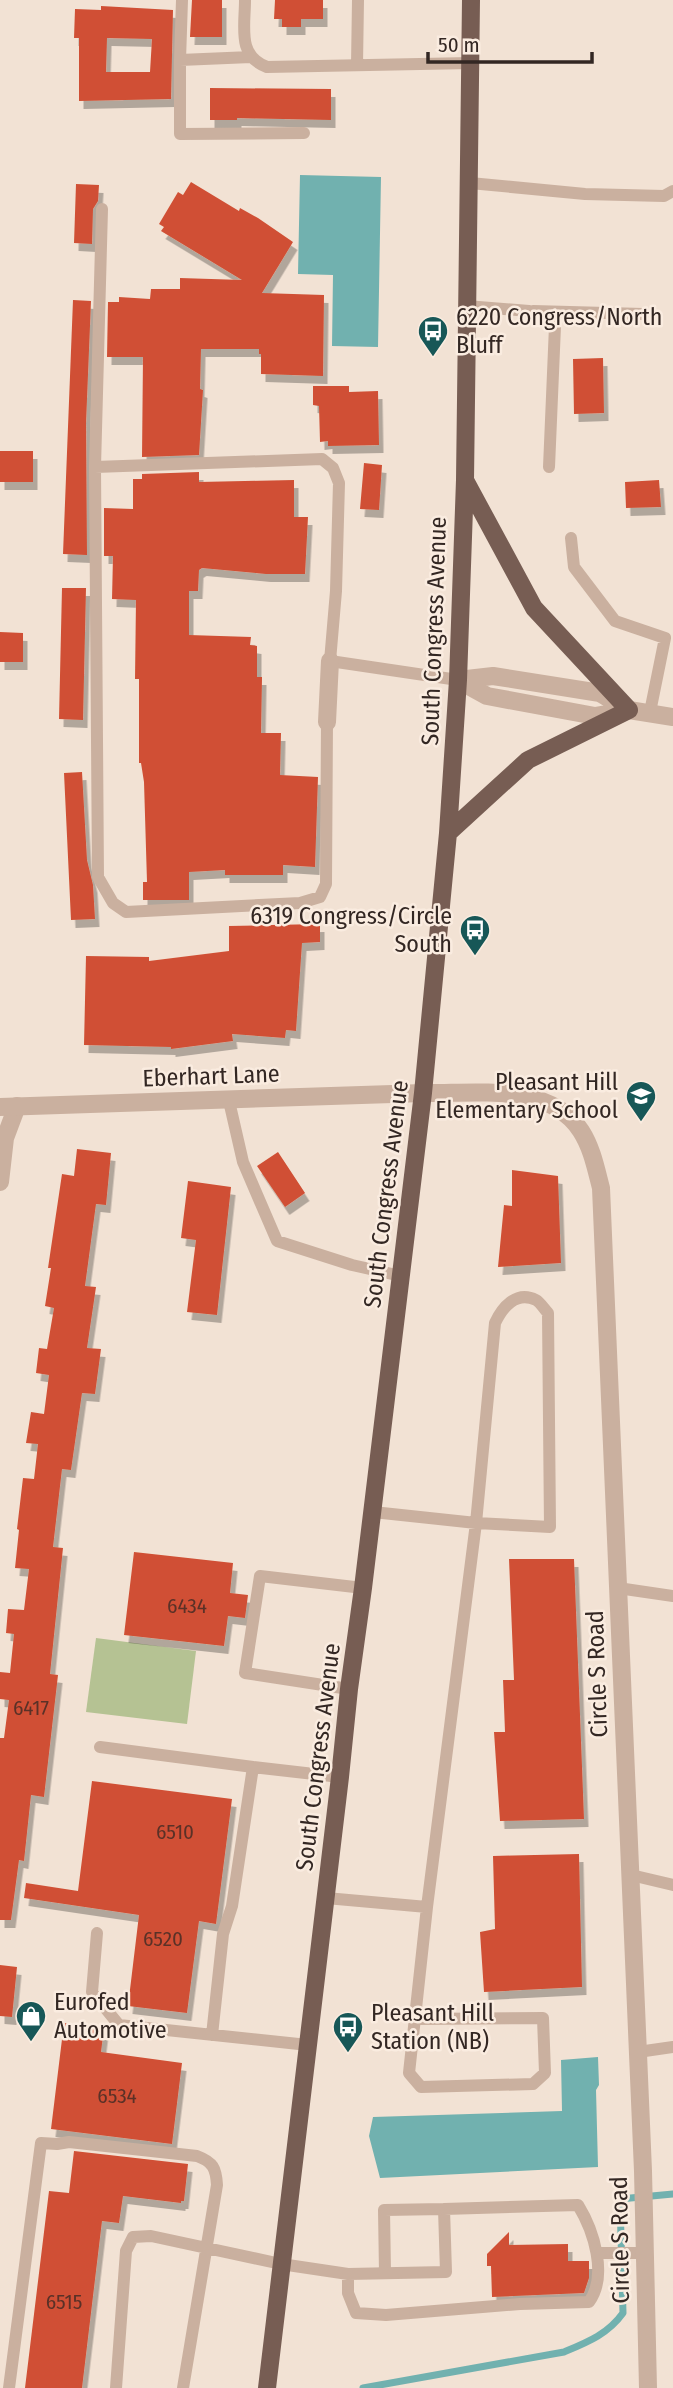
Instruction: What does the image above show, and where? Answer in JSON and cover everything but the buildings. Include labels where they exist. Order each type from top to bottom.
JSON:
[{"type":"main road","name":"South Congress Avenue","points":[[267,2388],[349,1689],[423,1093],[448,833],[458,680],[465,480],[471,0]]},
{"type":"main road","points":[[448,833],[528,760],[629,710],[534,608],[465,480]]},
{"type":"street","points":[[327,722],[330,661]]},
{"type":"street","points":[[458,680],[493,676],[600,693],[629,710],[673,717]]},
{"type":"street","name":"Eberhart Lane","points":[[8,1107],[423,1093]]},
{"type":"street","name":"Circle S Road","points":[[423,1093],[516,1094],[549,1102],[565,1112],[581,1131],[591,1152],[601,1188],[643,2171],[642,2248],[648,2388]]},
{"type":"street","points":[[0,1182],[8,1107]]},
{"type":"lane","points":[[182,0],[180,134],[304,133]]},
{"type":"lane","points":[[245,0],[245,48],[255,63],[267,67],[471,63]]},
{"type":"lane","points":[[358,0],[358,65]]},
{"type":"lane","points":[[180,60],[251,57]]},
{"type":"lane","points":[[470,183],[586,194],[664,196],[673,191]]},
{"type":"lane","points":[[102,209],[95,467],[98,877],[113,903],[126,912],[300,903],[320,897],[326,884],[327,722]]},
{"type":"lane","points":[[466,306],[643,314]]},
{"type":"lane","points":[[529,310],[555,326],[550,467]]},
{"type":"lane","points":[[95,467],[322,459],[333,468],[339,483],[336,591],[330,661],[458,680]]},
{"type":"lane","points":[[571,538],[574,567],[615,621],[665,638],[650,712]]},
{"type":"lane","points":[[229,1101],[243,1162],[277,1241],[352,1265],[401,1276]]},
{"type":"lane","points":[[373,1512],[476,1523],[550,1527],[548,1313],[536,1300],[520,1298],[504,1306],[495,1323],[476,1523],[427,1907],[409,2073],[421,2087],[533,2084],[545,2073],[543,2018],[415,2019]]},
{"type":"lane","points":[[349,1689],[245,1673],[261,1576],[363,1588]]},
{"type":"lane","points":[[618,1588],[673,1596]]},
{"type":"lane","points":[[100,1747],[340,1777]]},
{"type":"lane","points":[[212,2035],[223,1934],[232,1906],[253,1767]]},
{"type":"lane","points":[[631,1875],[673,1885]]},
{"type":"lane","points":[[326,1898],[427,1907]]},
{"type":"lane","points":[[97,1933],[92,1992],[118,2025],[308,2045]]},
{"type":"lane","points":[[638,2052],[673,2047]]},
{"type":"lane","points":[[9,2388],[41,2143],[69,2142],[197,2156],[209,2161],[216,2170],[217,2185],[183,2388]]},
{"type":"lane","points":[[348,2274],[348,2293],[356,2313],[386,2315],[508,2305],[589,2302],[596,2292],[597,2253],[587,2220],[578,2206],[384,2210],[385,2273]]},
{"type":"lane","points":[[116,2388],[126,2251],[134,2237],[151,2236],[281,2264],[348,2274],[446,2272],[444,2209]]},
{"type":"lane","points":[[597,2253],[642,2248]]},
{"type":"green space","points":[[96,1638],[196,1651],[187,1724],[86,1712]]},
{"type":"water","points":[[300,175],[381,177],[378,347],[332,346],[333,275],[298,274]]},
{"type":"water","points":[[598,2057],[598,2167],[380,2178],[369,2136],[373,2117],[562,2111],[561,2060]]},
{"type":"waterway","points":[[363,2388],[564,2352],[597,2337],[611,2327],[623,2313],[620,2199],[673,2194]]},
{"type":"place","name":"6220 Congress/North Bluff","points":[[433,358]]},
{"type":"place","name":"6319 Congress/Circle South","points":[[475,957]]},
{"type":"place","name":"Pleasant Hill Elementary School","points":[[641,1123]]},
{"type":"place","name":"Eurofed Automotive","points":[[31,2043]]},
{"type":"place","name":"Pleasant Hill Station (NB)","points":[[348,2054]]}]
